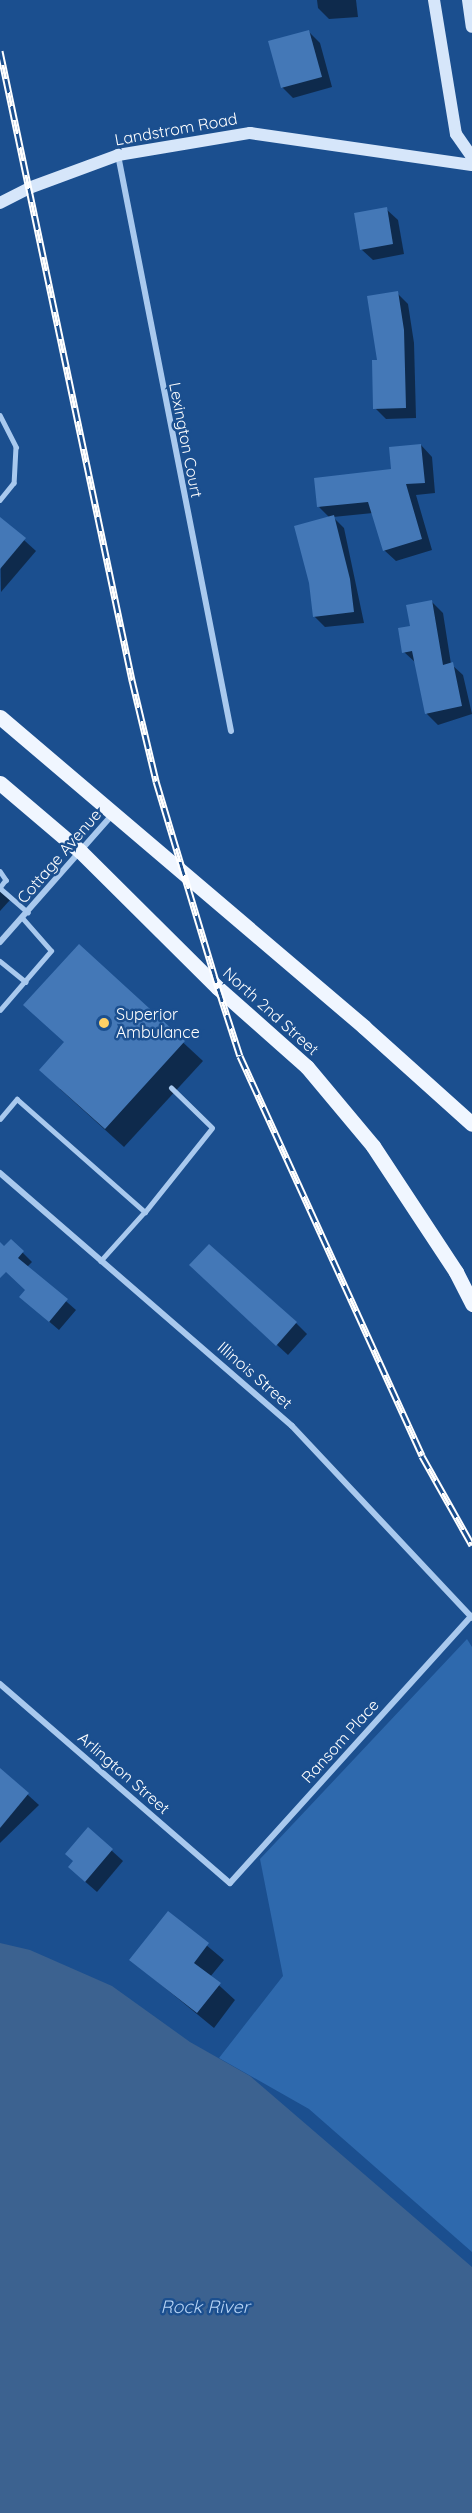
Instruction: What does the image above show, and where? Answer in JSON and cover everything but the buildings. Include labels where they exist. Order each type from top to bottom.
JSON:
[{"type":"main road","points":[[0,717],[472,1124]]},
{"type":"main road","name":"North 2nd Street","points":[[0,783],[80,851],[218,988],[307,1067],[373,1146],[456,1272],[472,1304]]},
{"type":"street","points":[[434,0],[456,134],[472,157]]},
{"type":"street","points":[[468,0],[472,27]]},
{"type":"street","name":"Landstrom Road","points":[[0,203],[29,188],[118,154],[250,133],[472,165]]},
{"type":"street","name":"Lexington Court","points":[[118,154],[231,731]]},
{"type":"street","name":"Cottage Avenue","points":[[0,942],[114,814]]},
{"type":"street","name":"Illinois Street","points":[[0,1173],[292,1426],[471,1617]]},
{"type":"street","name":"Ransom Place","points":[[230,1883],[471,1617]]},
{"type":"street","name":"Arlington Street","points":[[0,1684],[230,1883]]},
{"type":"lane","points":[[0,415],[16,447],[14,483],[0,500]]},
{"type":"lane","points":[[0,871],[6,880],[0,888],[28,912]]},
{"type":"lane","points":[[0,1010],[51,951],[22,918]]},
{"type":"lane","points":[[0,961],[26,982]]},
{"type":"lane","points":[[101,1261],[145,1212],[212,1128],[171,1088]]},
{"type":"lane","points":[[0,1119],[17,1099],[145,1212]]},
{"type":"shaded area","points":[[467,1639],[472,1647],[472,2252],[309,2109],[219,2058],[283,1976],[260,1859]]},
{"type":"water","name":"Rock River","points":[[0,1943],[30,1950],[112,1986],[190,2042],[250,2076],[472,2267],[472,2513],[0,2513]]},
{"type":"railway","points":[[0,51],[132,680],[156,781],[218,988],[240,1056],[422,1456],[472,1545]]},
{"type":"place","name":"Superior Ambulance","points":[[104,1023]]}]
